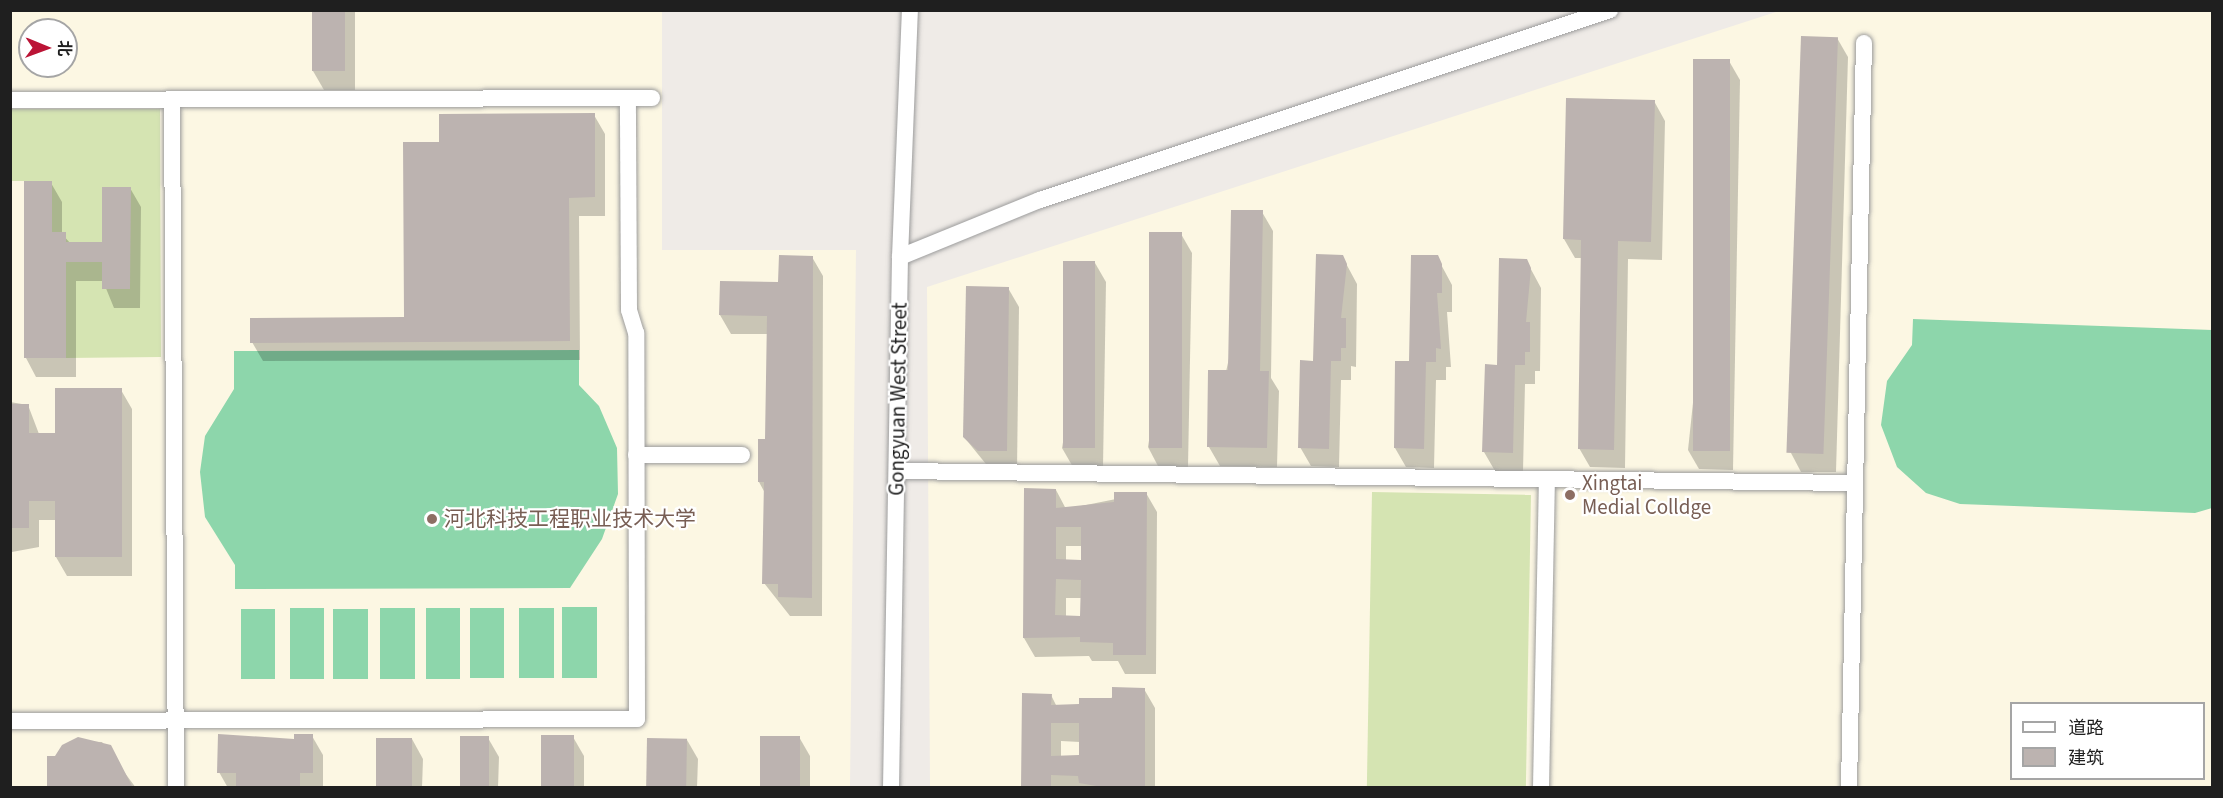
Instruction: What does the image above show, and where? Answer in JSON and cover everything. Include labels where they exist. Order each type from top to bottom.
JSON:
[{"type":"street","name":"Gongyuan West Street","points":[[891,788],[900,257],[910,10]]},
{"type":"street","points":[[900,257],[1040,200],[1610,10]]},
{"type":"street","points":[[1849,788],[1864,43]]},
{"type":"street","points":[[10,721],[637,719],[636,455],[628,98]]},
{"type":"street","points":[[10,99],[652,98]]},
{"type":"street","points":[[172,99],[176,788]]},
{"type":"street","points":[[636,455],[742,455]]},
{"type":"street","points":[[897,471],[1855,483]]},
{"type":"street","points":[[1541,788],[1547,479]]},
{"type":"shaded area","name":"河北科技工程职业技术大学","points":[[10,11],[662,11],[662,250],[856,250],[850,787],[11,787]]},
{"type":"shaded area","name":"Xingtai Medial Colldge","points":[[1779,11],[2212,11],[2212,787],[930,787],[927,287]]},
{"type":"green space","points":[[11,109],[160,109],[161,357],[66,358],[66,262],[102,262],[102,289],[130,289],[130,187],[102,187],[102,242],[66,242],[66,232],[52,232],[52,181],[11,181]]},
{"type":"green space","points":[[1913,319],[2212,330],[2212,508],[2195,513],[1960,504],[1926,493],[1897,467],[1881,425],[1887,381],[1912,345]]},
{"type":"green space","points":[[579,350],[579,385],[599,406],[617,448],[618,494],[602,539],[570,588],[235,589],[235,565],[205,517],[200,472],[205,436],[234,389],[234,351]]},
{"type":"green space","points":[[1372,492],[1531,495],[1526,788],[1367,787]]},
{"type":"green space","points":[[562,607],[597,607],[597,678],[562,678]]},
{"type":"green space","points":[[290,608],[324,608],[324,679],[290,679]]},
{"type":"green space","points":[[380,608],[415,608],[415,679],[380,679]]},
{"type":"green space","points":[[426,608],[460,608],[460,679],[426,679]]},
{"type":"green space","points":[[470,608],[504,608],[504,678],[470,678]]},
{"type":"green space","points":[[519,608],[554,608],[554,678],[519,678]]},
{"type":"green space","points":[[241,609],[275,609],[275,679],[241,679]]},
{"type":"green space","points":[[333,609],[368,609],[368,679],[333,679]]},
{"type":"building","points":[[312,10],[345,10],[345,71],[312,71]]},
{"type":"building","points":[[1801,36],[1838,37],[1823,454],[1786,453]]},
{"type":"building","points":[[1693,59],[1730,59],[1730,451],[1693,451]]},
{"type":"building","points":[[1566,98],[1655,100],[1651,242],[1618,241],[1614,450],[1578,449],[1581,240],[1563,239]]},
{"type":"building","points":[[595,113],[595,197],[569,198],[570,341],[250,343],[250,318],[404,317],[403,142],[439,142],[439,114]]},
{"type":"building","points":[[24,181],[52,181],[52,232],[66,232],[66,242],[102,242],[102,187],[131,187],[130,289],[102,289],[102,262],[66,262],[66,358],[24,358]]},
{"type":"building","points":[[1231,210],[1263,210],[1260,371],[1269,371],[1267,448],[1207,447],[1208,370],[1228,370]]},
{"type":"building","points":[[1149,232],[1182,232],[1182,448],[1149,448]]},
{"type":"building","points":[[1316,254],[1343,255],[1347,264],[1341,318],[1346,318],[1346,348],[1341,348],[1341,361],[1331,361],[1329,449],[1298,448],[1300,360],[1313,361]]},
{"type":"building","points":[[779,255],[813,256],[812,598],[778,597],[778,584],[762,584],[764,482],[758,482],[758,439],[765,439],[767,316],[719,315],[720,281],[778,282]]},
{"type":"building","points":[[1411,255],[1438,255],[1442,264],[1442,293],[1437,293],[1441,349],[1436,348],[1436,362],[1426,362],[1424,449],[1394,448],[1395,361],[1409,361]]},
{"type":"building","points":[[1499,258],[1527,259],[1531,268],[1526,322],[1530,322],[1530,352],[1525,352],[1525,365],[1515,365],[1513,453],[1482,452],[1485,364],[1497,365]]},
{"type":"building","points":[[1063,261],[1095,261],[1095,448],[1063,448]]},
{"type":"building","points":[[966,286],[1009,287],[1007,451],[978,451],[963,437]]},
{"type":"building","points":[[55,388],[122,388],[122,557],[55,557],[55,501],[29,501],[29,528],[10,528],[10,404],[29,404],[29,433],[55,433]]},
{"type":"building","points":[[1024,488],[1056,489],[1056,508],[1114,502],[1114,492],[1147,492],[1146,655],[1113,655],[1113,643],[1080,642],[1080,637],[1023,638]],"holes":[[[1056,527],[1081,527],[1081,560],[1056,559]],[[1056,579],[1081,580],[1080,616],[1055,615]]]},
{"type":"building","points":[[1112,687],[1145,688],[1145,788],[1108,788],[1079,783],[1078,776],[1051,775],[1051,788],[1021,788],[1022,693],[1052,694],[1051,705],[1079,704],[1079,698],[1112,698]],"holes":[[[1051,723],[1079,723],[1079,755],[1051,756]]]},
{"type":"building","points":[[218,734],[294,739],[294,734],[313,734],[313,773],[300,773],[300,788],[236,788],[236,773],[217,773]]},
{"type":"building","points":[[541,735],[574,735],[574,788],[541,788]]},
{"type":"building","points":[[460,736],[489,736],[489,788],[460,788]]},
{"type":"building","points":[[760,736],[800,736],[800,788],[760,788]]},
{"type":"building","points":[[78,737],[111,745],[133,788],[47,788],[47,756],[55,756],[62,745]]},
{"type":"building","points":[[376,738],[412,738],[412,788],[376,788]]},
{"type":"building","points":[[647,738],[687,739],[686,788],[646,788]]},
{"type":"place","name":"Xingtai Medial Colldge","points":[[1570,495]]},
{"type":"place","name":"河北科技工程职业技术大学","points":[[432,519]]}]
